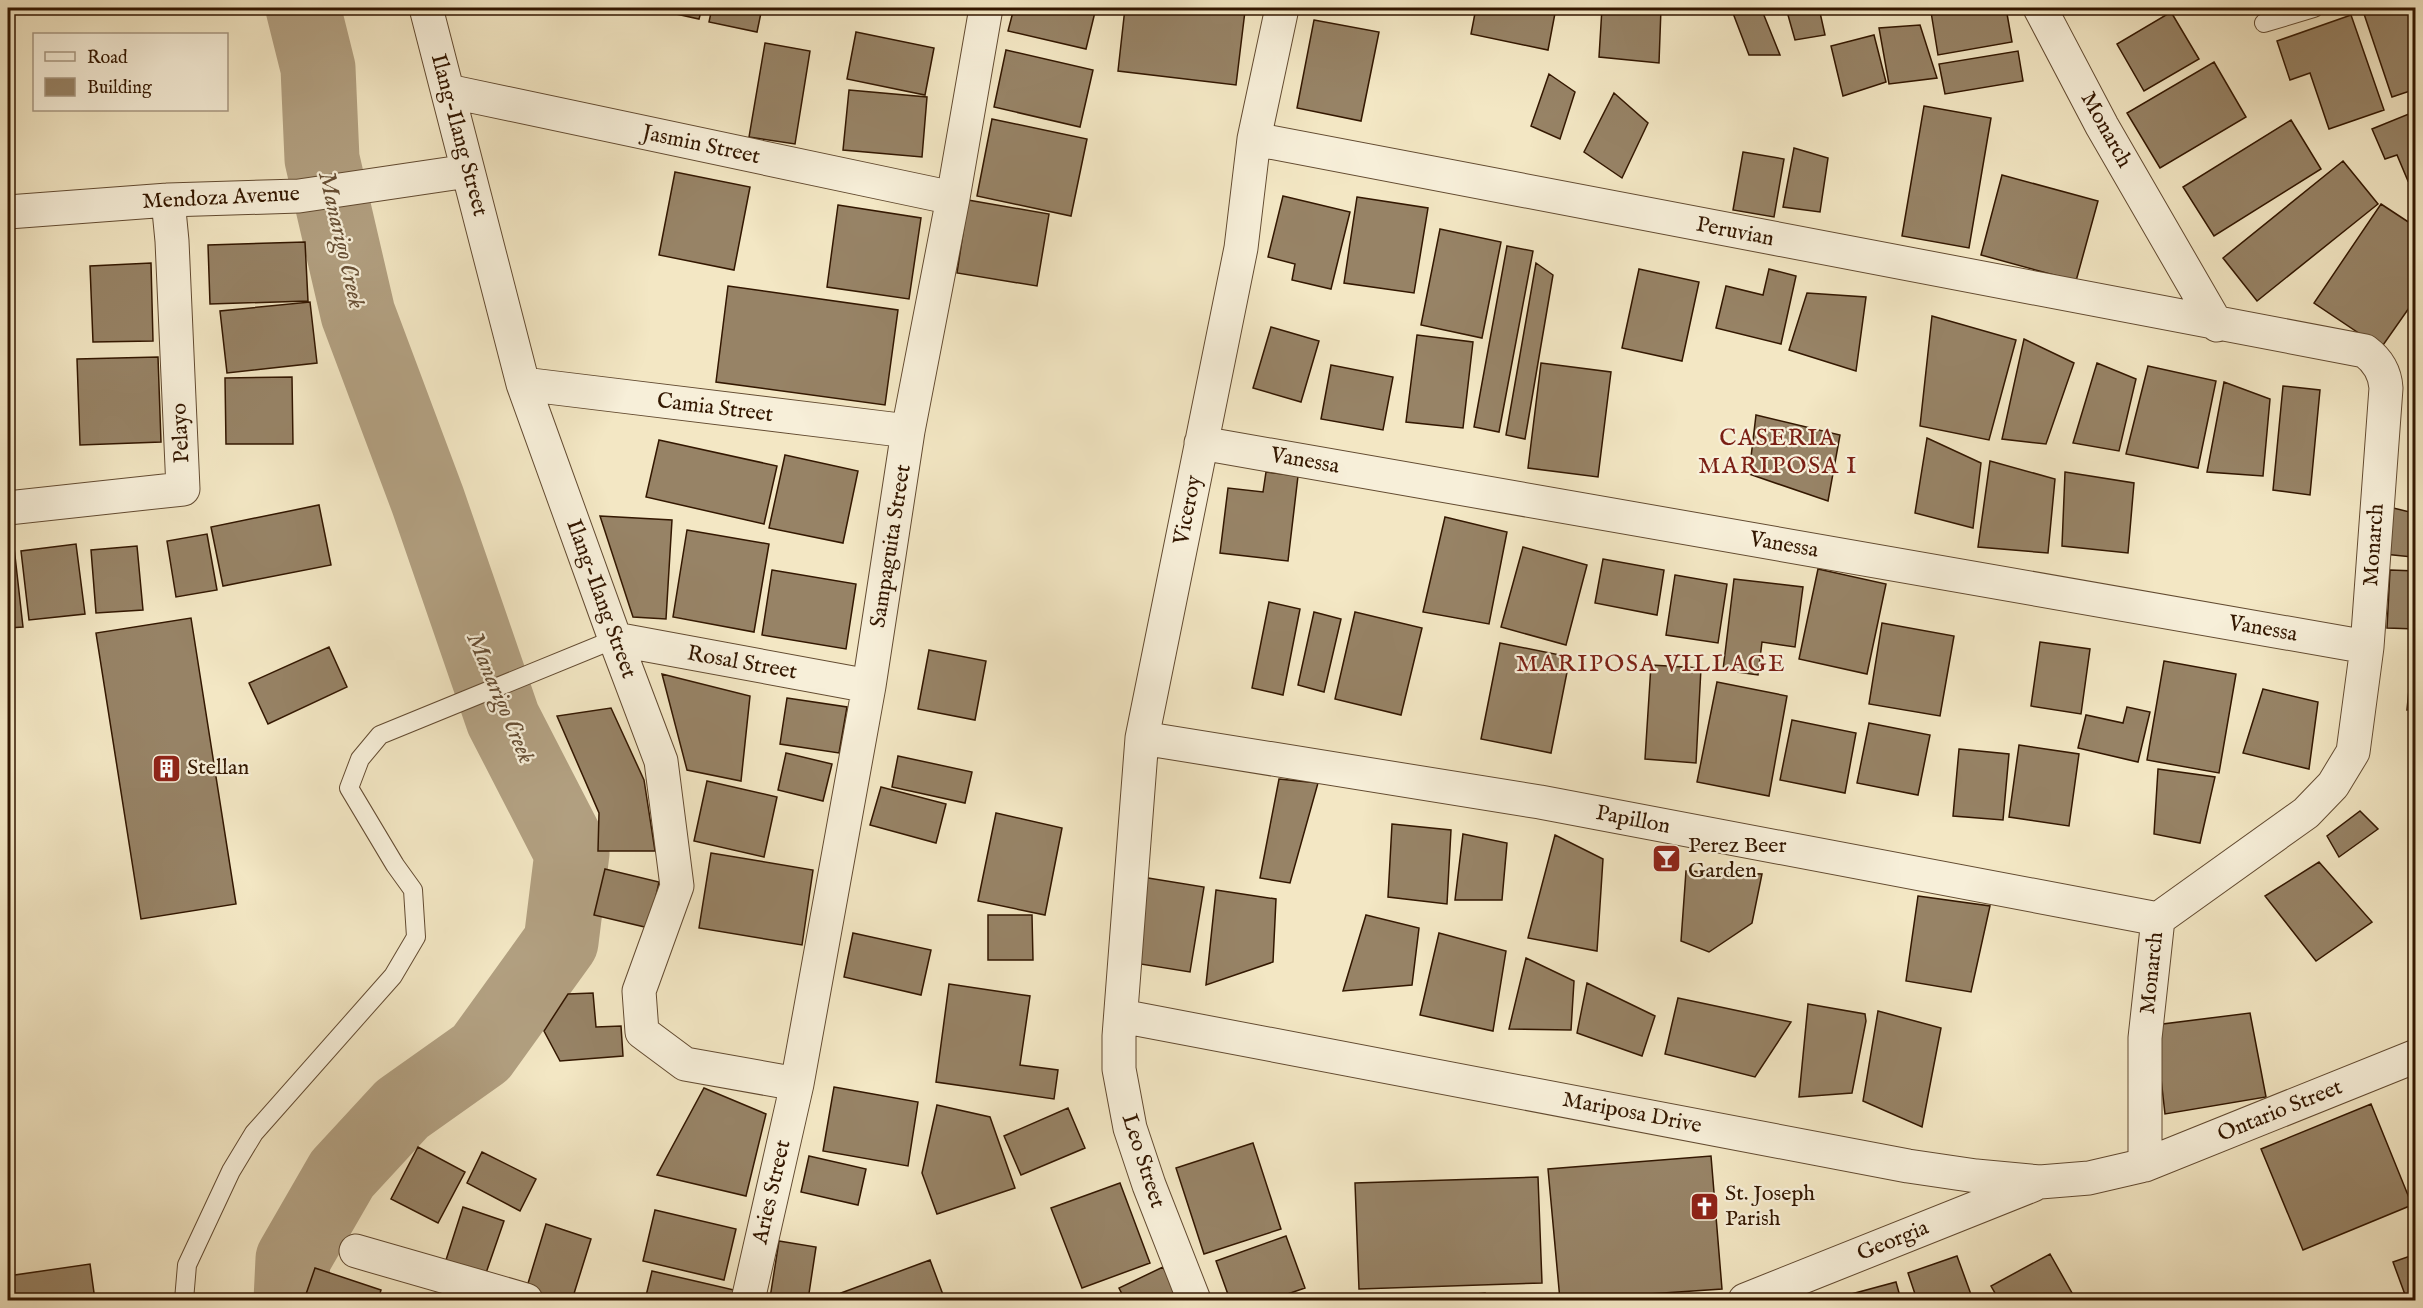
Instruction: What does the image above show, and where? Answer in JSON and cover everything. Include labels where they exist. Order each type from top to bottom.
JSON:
[{"type":"street","name":"Ilang-Ilang Street","points":[[426,8],[523,384],[661,761],[677,886],[639,991],[642,1032],[685,1064],[797,1084]]},
{"type":"street","name":"Sampaguita Street","points":[[797,1084],[869,686],[908,431],[953,198],[986,8]]},
{"type":"street","name":"Viceroy","points":[[1121,1016],[1142,738],[1241,248],[1254,140],[1282,8]]},
{"type":"street","name":"Monarch","points":[[2040,8],[2102,126],[2217,325],[2365,351],[2375,358],[2386,387],[2367,647],[2353,752],[2333,785],[2306,813],[2158,919],[2145,1038],[2145,1165]]},
{"type":"street","name":"Jasmin Street","points":[[448,91],[953,198]]},
{"type":"street","name":"Peruvian","points":[[1254,140],[2217,325]]},
{"type":"street","name":"Mendoza Avenue","points":[[8,212],[168,200],[299,196],[468,171]]},
{"type":"street","name":"Pelayo","points":[[8,508],[183,489],[172,240],[168,200]]},
{"type":"street","name":"Camia Street","points":[[523,384],[908,431]]},
{"type":"street","name":"Vanessa","points":[[1201,443],[2367,647]]},
{"type":"street","name":"Rosal Street","points":[[615,639],[869,686]]},
{"type":"street","name":"Papillon","points":[[1142,738],[1540,802],[2158,919]]},
{"type":"street","name":"Mariposa Drive","points":[[1121,1016],[1908,1166],[1976,1176],[2040,1182],[2089,1178],[2145,1165]]},
{"type":"street","name":"Leo Street","points":[[1121,1016],[1119,1069],[1131,1128],[1149,1185],[1194,1300]]},
{"type":"street","name":"Ontario Street","points":[[2145,1165],[2415,1056]]},
{"type":"street","name":"Aries Street","points":[[748,1300],[797,1084]]},
{"type":"street","name":"Georgia","points":[[1745,1300],[2040,1182]]},
{"type":"street","points":[[356,1251],[526,1300]]},
{"type":"lane","points":[[2264,23],[2314,8]]},
{"type":"lane","points":[[184,1300],[187,1265],[231,1171],[254,1133],[393,976],[416,937],[413,890],[395,865],[349,788],[360,759],[380,735],[615,639]]},
{"type":"building","points":[[649,8],[702,8],[699,19]]},
{"type":"building","points":[[712,8],[762,8],[757,32],[709,22]]},
{"type":"building","points":[[1014,8],[1096,8],[1086,49],[1008,31]]},
{"type":"building","points":[[1125,8],[1212,8],[1245,11],[1236,85],[1118,71]]},
{"type":"building","points":[[1476,8],[1556,8],[1548,50],[1471,34]]},
{"type":"building","points":[[1602,8],[1661,8],[1659,63],[1599,57]]},
{"type":"building","points":[[1731,8],[1761,8],[1780,55],[1749,55]]},
{"type":"building","points":[[1786,8],[1819,8],[1825,35],[1795,40]]},
{"type":"building","points":[[1960,8],[2006,8],[2012,42],[1938,55],[1931,12]]},
{"type":"building","points":[[2362,8],[2416,8],[2416,89],[2392,97]]},
{"type":"building","points":[[2171,12],[2199,59],[2144,91],[2117,44]]},
{"type":"building","points":[[2351,15],[2384,110],[2329,129],[2310,73],[2290,80],[2277,41]]},
{"type":"building","points":[[1314,20],[1379,32],[1361,121],[1297,108]]},
{"type":"building","points":[[1920,25],[1937,78],[1889,84],[1879,28]]},
{"type":"building","points":[[856,32],[934,48],[925,95],[847,79]]},
{"type":"building","points":[[1874,35],[1886,82],[1843,96],[1831,46]]},
{"type":"building","points":[[765,43],[810,51],[795,144],[749,137]]},
{"type":"building","points":[[1006,50],[1093,70],[1080,127],[994,107]]},
{"type":"building","points":[[2018,51],[2023,81],[1945,94],[1939,64]]},
{"type":"building","points":[[2214,62],[2246,117],[2160,168],[2127,113]]},
{"type":"building","points":[[1549,74],[1575,92],[1560,139],[1531,126]]},
{"type":"building","points":[[849,90],[927,97],[922,157],[843,150]]},
{"type":"building","points":[[1614,93],[1648,123],[1622,178],[1584,152]]},
{"type":"building","points":[[1924,106],[1991,118],[1969,248],[1902,236]]},
{"type":"building","points":[[2416,111],[2416,178],[2408,181],[2397,155],[2385,159],[2372,129]]},
{"type":"building","points":[[992,119],[1087,139],[1071,216],[977,196]]},
{"type":"building","points":[[2291,120],[2321,169],[2214,236],[2183,187]]},
{"type":"building","points":[[1794,148],[1828,158],[1820,212],[1783,207]]},
{"type":"building","points":[[1743,152],[1784,159],[1774,217],[1733,210]]},
{"type":"building","points":[[2343,161],[2378,204],[2257,301],[2223,258]]},
{"type":"building","points":[[675,172],[750,187],[734,270],[659,255]]},
{"type":"building","points":[[2002,175],[2098,201],[2076,281],[1981,255]]},
{"type":"building","points":[[1283,196],[1350,212],[1331,289],[1292,280],[1295,264],[1268,257]]},
{"type":"building","points":[[1357,197],[1428,208],[1414,293],[1344,283]]},
{"type":"building","points":[[968,200],[1049,214],[1037,286],[957,273]]},
{"type":"building","points":[[2381,204],[2416,227],[2416,298],[2381,348],[2314,303]]},
{"type":"building","points":[[838,205],[921,218],[909,299],[827,287]]},
{"type":"building","points":[[1440,229],[1501,242],[1482,338],[1421,325]]},
{"type":"building","points":[[305,242],[308,301],[210,304],[208,245]]},
{"type":"building","points":[[1507,246],[1533,251],[1499,432],[1474,427]]},
{"type":"building","points":[[151,263],[153,341],[93,342],[90,266]]},
{"type":"building","points":[[1536,263],[1553,275],[1525,439],[1506,435]]},
{"type":"building","points":[[1639,269],[1699,282],[1682,361],[1622,348]]},
{"type":"building","points":[[1769,269],[1796,276],[1781,344],[1716,328],[1726,286],[1763,295]]},
{"type":"building","points":[[728,286],[898,310],[885,405],[716,382]]},
{"type":"building","points":[[1807,293],[1866,297],[1856,371],[1789,350]]},
{"type":"building","points":[[310,302],[317,363],[227,373],[220,311]]},
{"type":"building","points":[[1932,316],[2016,340],[1989,440],[1920,426]]},
{"type":"building","points":[[1271,327],[1319,341],[1301,402],[1253,388]]},
{"type":"building","points":[[1417,335],[1473,342],[1463,428],[1406,422]]},
{"type":"building","points":[[2024,339],[2074,363],[2046,444],[2002,439]]},
{"type":"building","points":[[158,357],[161,442],[80,445],[77,359]]},
{"type":"building","points":[[1541,363],[1611,372],[1598,477],[1528,468]]},
{"type":"building","points":[[2097,363],[2136,379],[2119,451],[2073,443]]},
{"type":"building","points":[[1331,365],[1393,377],[1383,430],[1321,419]]},
{"type":"building","points":[[2148,366],[2216,381],[2198,468],[2126,454]]},
{"type":"building","points":[[292,377],[293,444],[226,444],[225,378]]},
{"type":"building","points":[[2224,382],[2270,399],[2263,476],[2207,472]]},
{"type":"building","points":[[2283,386],[2320,390],[2310,495],[2273,490]]},
{"type":"building","points":[[1756,415],[1840,435],[1828,501],[1749,474]]},
{"type":"building","points":[[1927,438],[1981,463],[1973,528],[1915,513]]},
{"type":"building","points":[[659,440],[777,466],[764,524],[646,497]]},
{"type":"building","points":[[785,455],[858,471],[843,543],[769,528]]},
{"type":"building","points":[[1990,461],[2055,479],[2048,553],[1978,547]]},
{"type":"building","points":[[1266,472],[1298,476],[1288,561],[1220,553],[1228,488],[1263,492]]},
{"type":"building","points":[[2065,472],[2134,483],[2128,553],[2062,546]]},
{"type":"building","points":[[319,505],[331,565],[223,586],[211,527]]},
{"type":"building","points":[[2385,506],[2414,513],[2412,557],[2384,554]]},
{"type":"building","points":[[600,516],[672,520],[666,619],[633,617]]},
{"type":"building","points":[[1445,517],[1507,532],[1489,624],[1423,612]]},
{"type":"building","points":[[687,530],[769,544],[754,632],[673,617]]},
{"type":"building","points":[[207,534],[217,590],[176,597],[167,541]]},
{"type":"building","points":[[76,544],[85,614],[29,620],[21,551]]},
{"type":"building","points":[[137,546],[143,610],[96,613],[91,550]]},
{"type":"building","points":[[14,547],[23,627],[8,628],[8,548]]},
{"type":"building","points":[[1523,547],[1587,565],[1566,645],[1501,627]]},
{"type":"building","points":[[1603,559],[1664,570],[1657,615],[1595,603]]},
{"type":"building","points":[[1818,569],[1886,584],[1867,674],[1799,659]]},
{"type":"building","points":[[772,570],[856,584],[846,649],[762,635]]},
{"type":"building","points":[[2390,570],[2416,571],[2416,629],[2387,628]]},
{"type":"building","points":[[1675,575],[1727,584],[1718,643],[1666,635]]},
{"type":"building","points":[[1734,579],[1803,587],[1795,647],[1762,642],[1758,675],[1723,670]]},
{"type":"building","points":[[1269,602],[1300,609],[1283,695],[1252,688]]},
{"type":"building","points":[[1314,612],[1341,619],[1324,692],[1298,685]]},
{"type":"building","points":[[1355,612],[1422,628],[1401,715],[1335,699]]},
{"type":"building","name":"Stellan","points":[[191,618],[236,904],[141,919],[96,633]]},
{"type":"building","points":[[1882,623],[1954,636],[1940,716],[1869,704]]},
{"type":"building","points":[[2414,638],[2416,709],[2407,710]]},
{"type":"building","points":[[2040,642],[2090,649],[2081,714],[2031,706]]},
{"type":"building","points":[[1500,643],[1570,657],[1551,753],[1481,739]]},
{"type":"building","points":[[329,647],[347,687],[268,724],[249,683]]},
{"type":"building","points":[[929,650],[986,661],[975,720],[918,709]]},
{"type":"building","points":[[2164,661],[2236,674],[2219,773],[2147,760]]},
{"type":"building","points":[[1651,665],[1701,668],[1696,763],[1645,759]]},
{"type":"building","points":[[662,674],[750,696],[741,781],[687,770]]},
{"type":"building","points":[[1717,682],[1787,696],[1769,796],[1697,782]]},
{"type":"building","points":[[2263,689],[2318,702],[2309,769],[2243,753]]},
{"type":"building","points":[[787,698],[847,707],[839,753],[780,744]]},
{"type":"building","points":[[2127,707],[2150,712],[2138,762],[2078,748],[2086,715],[2123,723]]},
{"type":"building","points":[[611,708],[644,780],[655,851],[598,851],[599,813],[557,716]]},
{"type":"building","points":[[1792,720],[1856,733],[1845,793],[1780,780]]},
{"type":"building","points":[[1869,723],[1930,735],[1918,795],[1857,783]]},
{"type":"building","points":[[2019,745],[2079,754],[2069,826],[2009,817]]},
{"type":"building","points":[[1959,749],[2009,754],[2003,820],[1953,816]]},
{"type":"building","points":[[786,753],[832,764],[823,801],[778,790]]},
{"type":"building","points":[[898,756],[972,772],[965,803],[892,787]]},
{"type":"building","points":[[2158,769],[2215,777],[2200,843],[2154,834]]},
{"type":"building","points":[[1279,779],[1318,783],[1290,883],[1260,878]]},
{"type":"building","points":[[707,781],[777,797],[764,857],[694,841]]},
{"type":"building","points":[[881,787],[946,804],[936,843],[870,825]]},
{"type":"building","points":[[2360,811],[2378,829],[2339,857],[2327,836]]},
{"type":"building","points":[[996,813],[1062,828],[1045,915],[978,901]]},
{"type":"building","points":[[1392,824],[1451,830],[1447,904],[1388,897]]},
{"type":"building","points":[[1463,834],[1507,843],[1502,900],[1455,900]]},
{"type":"building","points":[[1555,835],[1603,859],[1597,951],[1528,938]]},
{"type":"building","points":[[711,853],[813,870],[802,945],[699,928]]},
{"type":"building","points":[[2319,862],[2372,922],[2316,961],[2265,896]]},
{"type":"building","points":[[605,869],[659,882],[649,928],[594,915]]},
{"type":"building","points":[[1686,871],[1762,874],[1752,923],[1709,952],[1681,941]]},
{"type":"building","points":[[1142,877],[1204,887],[1190,972],[1128,962]]},
{"type":"building","points":[[1216,890],[1276,899],[1273,962],[1206,985]]},
{"type":"building","points":[[1918,896],[1990,906],[1971,992],[1906,981]]},
{"type":"building","points":[[988,915],[1032,915],[1033,960],[988,960]]},
{"type":"building","points":[[1366,915],[1419,928],[1412,985],[1343,991]]},
{"type":"building","points":[[853,933],[931,950],[921,995],[844,977]]},
{"type":"building","points":[[1439,933],[1506,951],[1493,1031],[1420,1015]]},
{"type":"building","points":[[1526,958],[1574,981],[1571,1030],[1509,1029]]},
{"type":"building","points":[[1587,983],[1655,1016],[1642,1056],[1577,1033]]},
{"type":"building","points":[[949,984],[1030,996],[1020,1065],[1058,1070],[1054,1099],[936,1082]]},
{"type":"building","points":[[593,993],[596,1027],[621,1026],[623,1056],[560,1061],[544,1031],[568,994]]},
{"type":"building","points":[[1678,998],[1791,1022],[1755,1077],[1665,1054]]},
{"type":"building","points":[[1808,1004],[1865,1014],[1866,1021],[1852,1093],[1799,1097]]},
{"type":"building","points":[[1878,1011],[1941,1028],[1922,1127],[1863,1101]]},
{"type":"building","points":[[2250,1013],[2266,1097],[2165,1114],[2155,1025]]},
{"type":"building","points":[[834,1087],[918,1102],[908,1166],[823,1151]]},
{"type":"building","points":[[704,1088],[766,1114],[746,1196],[657,1175]]},
{"type":"building","points":[[2371,1104],[2412,1205],[2303,1250],[2261,1149]]},
{"type":"building","points":[[937,1105],[990,1117],[1015,1188],[937,1214],[922,1173]]},
{"type":"building","points":[[1068,1108],[1085,1148],[1021,1175],[1004,1136]]},
{"type":"building","points":[[1253,1143],[1281,1229],[1204,1254],[1176,1168]]},
{"type":"building","points":[[418,1147],[465,1172],[438,1223],[391,1199]]},
{"type":"building","points":[[482,1152],[536,1179],[520,1211],[467,1183]]},
{"type":"building","points":[[809,1156],[866,1169],[858,1205],[801,1192]]},
{"type":"building","points":[[1711,1156],[1722,1289],[1560,1300],[1548,1169]]},
{"type":"building","points":[[1538,1177],[1542,1283],[1359,1289],[1355,1183]]},
{"type":"building","points":[[1120,1183],[1150,1263],[1082,1288],[1051,1208]]},
{"type":"building","points":[[463,1207],[504,1221],[486,1273],[446,1260]]},
{"type":"building","points":[[655,1210],[736,1229],[724,1280],[643,1261]]},
{"type":"building","points":[[546,1224],[591,1239],[572,1300],[557,1300],[526,1290]]},
{"type":"building","points":[[1286,1236],[1305,1288],[1270,1300],[1230,1300],[1216,1261]]},
{"type":"building","points":[[779,1241],[816,1247],[808,1300],[770,1298]]},
{"type":"building","points":[[2050,1254],[2076,1300],[1999,1300],[1991,1286]]},
{"type":"building","points":[[2416,1254],[2416,1300],[2407,1300],[2393,1262]]},
{"type":"building","points":[[1957,1256],[1973,1300],[1917,1300],[1908,1273]]},
{"type":"building","points":[[930,1260],[945,1300],[844,1300],[841,1293]]},
{"type":"building","points":[[90,1264],[95,1300],[8,1300],[8,1276]]},
{"type":"building","points":[[1163,1267],[1180,1300],[1125,1300],[1119,1288]]},
{"type":"building","points":[[315,1268],[381,1290],[378,1300],[304,1300]]},
{"type":"building","points":[[652,1271],[734,1290],[731,1300],[645,1300]]},
{"type":"building","points":[[1896,1282],[1901,1300],[1829,1300]]},
{"type":"building","points":[[1485,1293],[1485,1300],[1436,1300],[1436,1298]]},
{"type":"waterway","name":"Manarigo Creek","points":[[291,1300],[293,1259],[342,1174],[402,1109],[481,1053],[561,942],[572,853],[503,719],[428,501],[358,314],[322,159],[318,68],[303,8]]},
{"type":"place","name":"Stellan","points":[[166,768]]},
{"type":"place","name":"Perez Beer Garden","points":[[1667,859]]},
{"type":"place","name":"St. Joseph Parish","points":[[1704,1207]]},
{"type":"district","name":"CASERIA MARIPOSA I","points":[[1778,452]]},
{"type":"district","name":"MARIPOSA VILLAGE","points":[[1651,664]]}]
